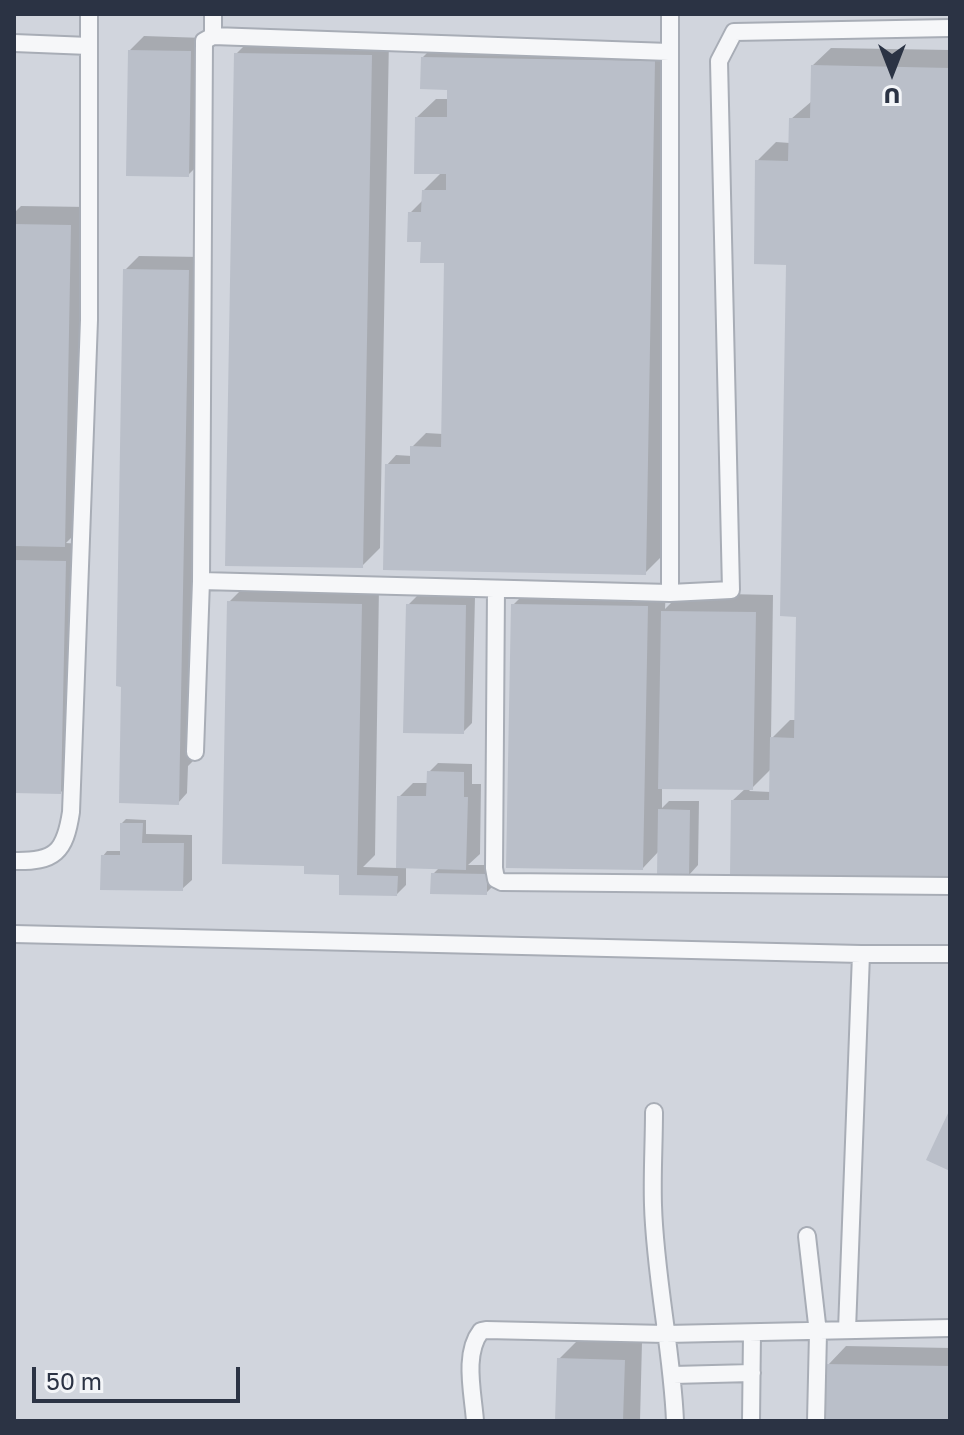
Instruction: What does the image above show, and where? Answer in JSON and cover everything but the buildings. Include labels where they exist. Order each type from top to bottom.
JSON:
[{"type":"lane","points":[[14,861],[39,862],[49,858],[67,834],[71,812],[89,320],[89,14]]},
{"type":"lane","points":[[213,14],[213,36]]},
{"type":"lane","points":[[670,14],[670,593]]},
{"type":"lane","points":[[201,581],[670,593],[731,590],[719,61],[734,32],[950,28]]},
{"type":"lane","points":[[195,752],[201,581],[204,41],[213,36],[669,52]]},
{"type":"lane","points":[[14,43],[89,46]]},
{"type":"lane","points":[[496,589],[496,879],[502,882],[950,886]]},
{"type":"lane","points":[[14,934],[950,954]]},
{"type":"lane","points":[[847,1330],[861,954]]},
{"type":"lane","points":[[654,1112],[653,1206],[673,1375],[675,1421]]},
{"type":"lane","points":[[807,1236],[818,1333],[816,1421]]},
{"type":"lane","points":[[475,1421],[471,1358],[475,1338],[481,1331],[666,1334],[950,1328]]},
{"type":"lane","points":[[751,1421],[752,1333]]},
{"type":"lane","points":[[673,1375],[752,1373]]},
{"type":"shaded area","points":[[14,14],[950,14],[950,1421],[14,1421]]}]
